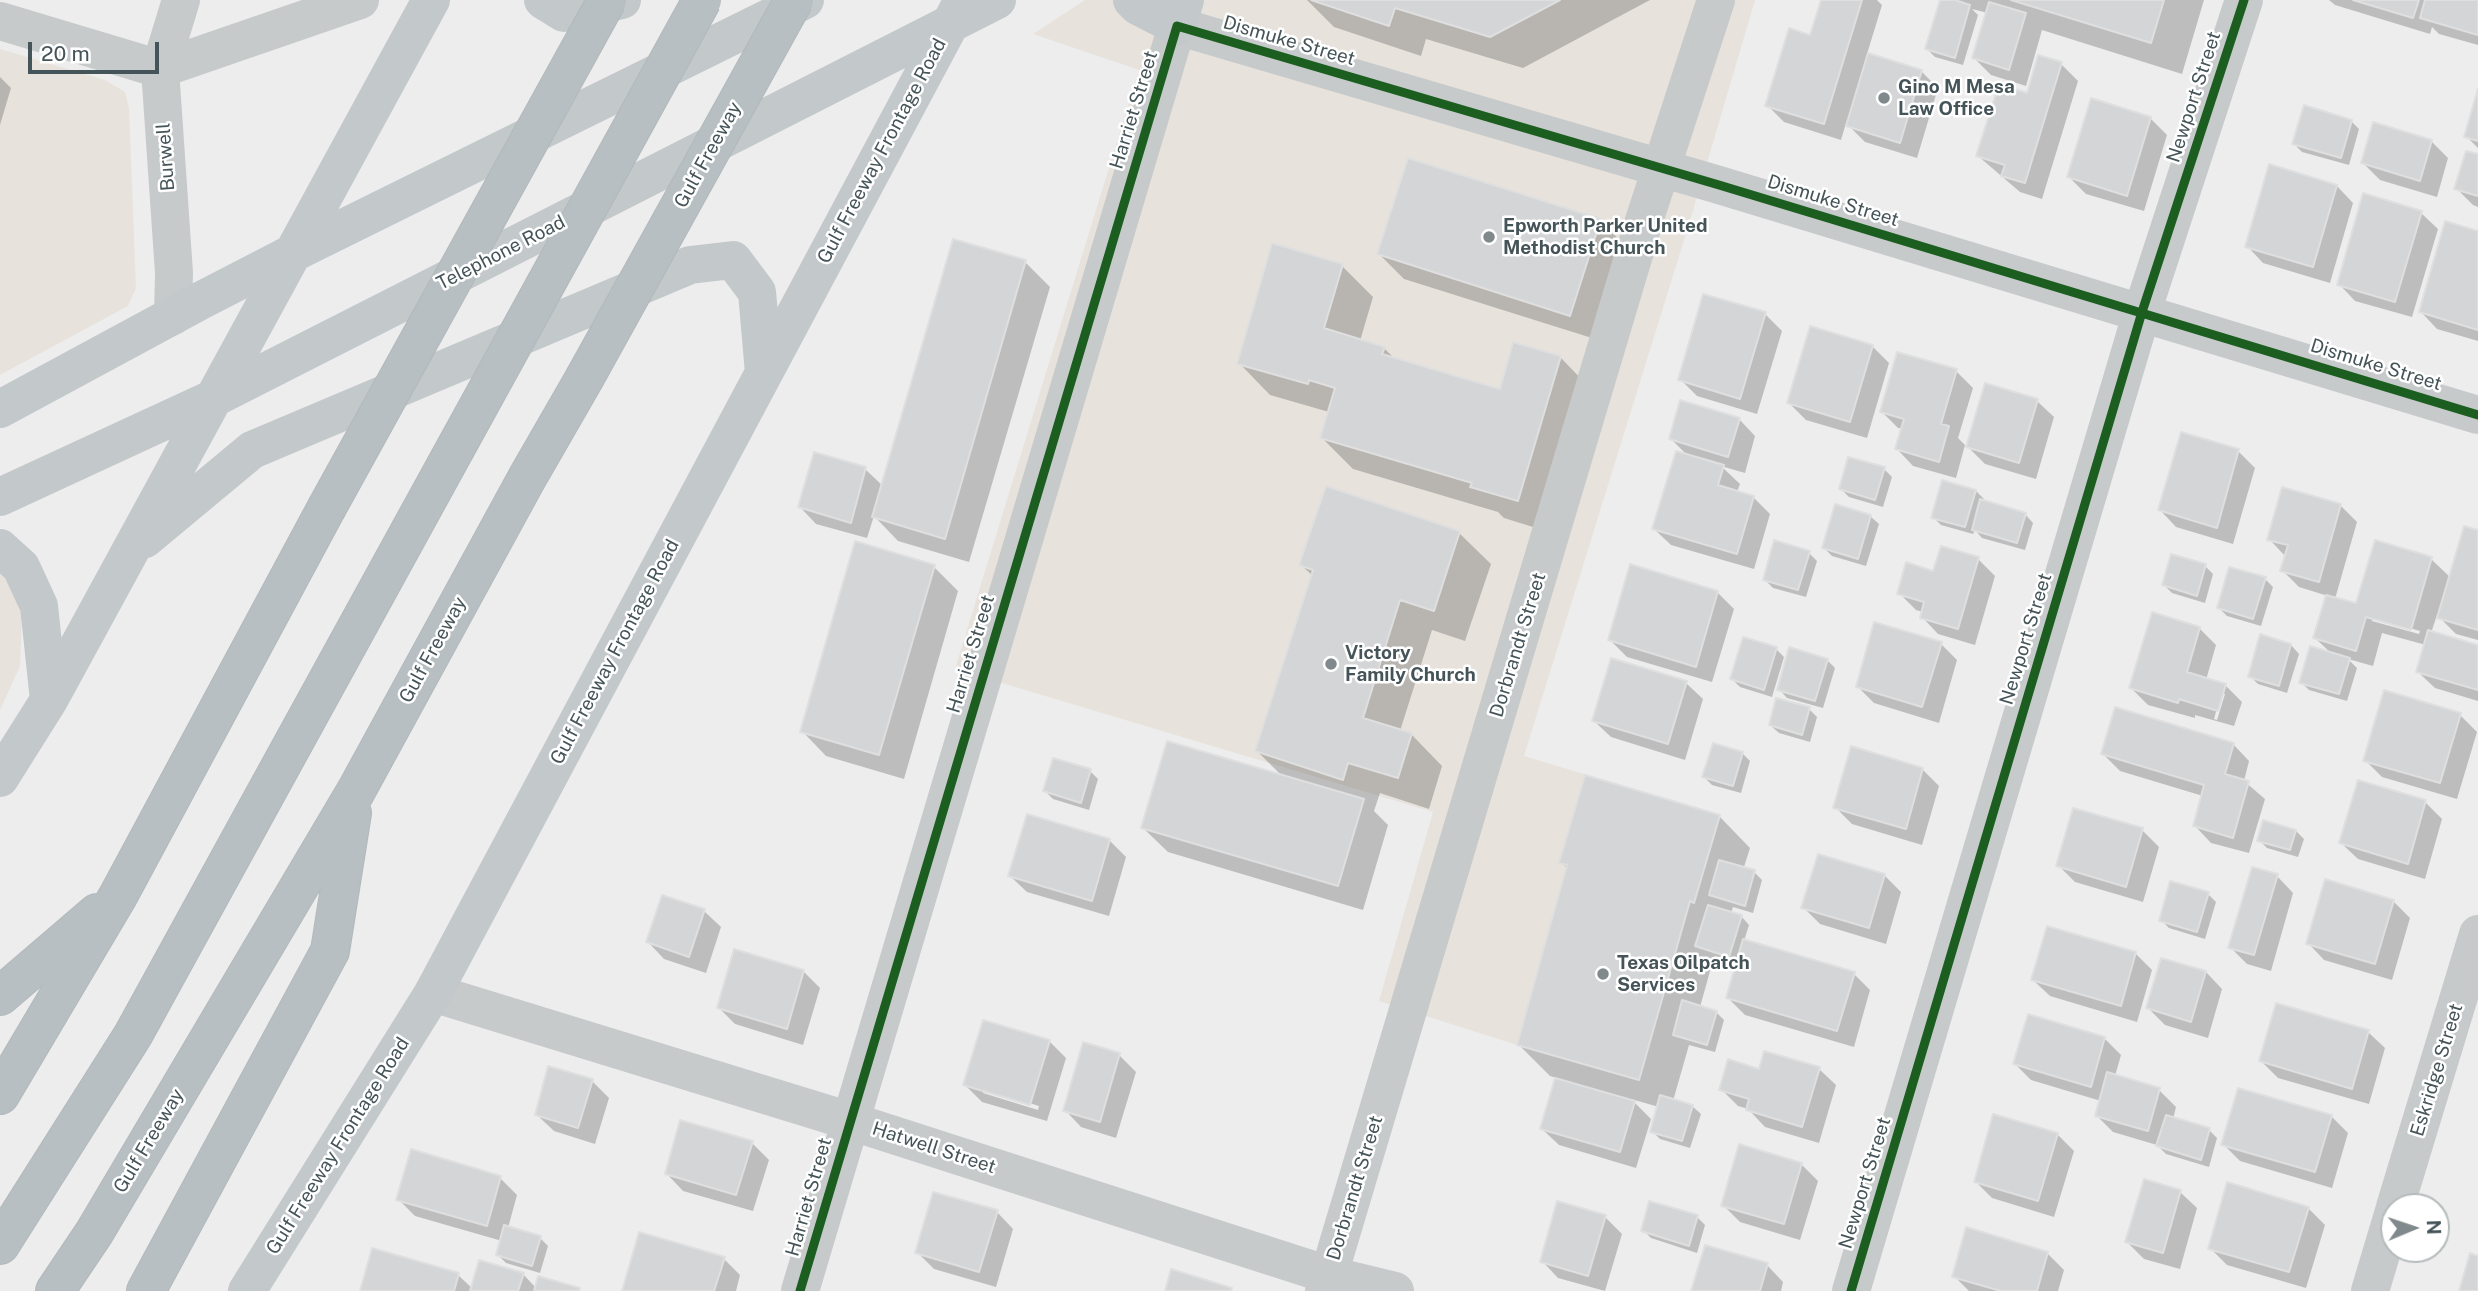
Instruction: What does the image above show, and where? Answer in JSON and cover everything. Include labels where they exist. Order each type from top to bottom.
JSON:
[{"type":"highway","points":[[0,1095],[118,896],[326,509],[607,0]]},
{"type":"highway","points":[[0,1245],[133,1035],[702,0]]},
{"type":"highway","name":"Gulf Freeway","points":[[55,1291],[94,1233],[356,790],[794,0]]},
{"type":"highway","points":[[146,1291],[330,951],[356,790]]},
{"type":"highway","points":[[0,996],[118,896]]},
{"type":"main road","points":[[0,778],[49,700],[431,0]]},
{"type":"main road","points":[[543,0],[564,13],[622,0]]},
{"type":"main road","points":[[0,410],[293,253],[805,0]]},
{"type":"main road","name":"Telephone Road","points":[[0,496],[212,399],[956,12],[997,0]]},
{"type":"main road","points":[[1132,0],[1138,6],[1181,13]]},
{"type":"main road","name":"Gulf Freeway Frontage Road","points":[[247,1291],[433,993],[956,12]]},
{"type":"main road","points":[[128,553],[252,450],[690,265],[733,260],[757,292],[764,373]]},
{"type":"main road","points":[[0,548],[21,567],[39,606],[49,700]]},
{"type":"street","name":"Burwell","points":[[173,316],[174,273],[160,69],[181,0]]},
{"type":"street","points":[[0,21],[160,69],[360,0]]},
{"type":"street","name":"Dorbrandt Street","points":[[1327,1283],[1661,168],[1716,0]]},
{"type":"street","name":"Newport Street","points":[[1851,1291],[2142,312],[2244,0]]},
{"type":"street","name":"Dismuke Street","points":[[1181,13],[1661,168],[2478,415]]},
{"type":"street","name":"Harriet Street","points":[[800,1291],[1181,13]]},
{"type":"street","name":"Eskridge Street","points":[[2400,1193],[2478,933]]},
{"type":"street","name":"Hatwell Street","points":[[433,993],[850,1121],[1327,1283],[1395,1291]]},
{"type":"street","name":"Eskridge Street","points":[[2370,1291],[2380,1258]]},
{"type":"shaded area","points":[[1085,0],[1755,0],[1689,224],[1524,756],[1720,815],[1694,903],[1690,902],[1639,1080],[1379,1001],[1433,812],[955,669],[1139,70],[1033,34]]},
{"type":"shaded area","points":[[0,49],[105,80],[125,92],[129,108],[136,288],[128,306],[0,375]]},
{"type":"shaded area","points":[[0,569],[9,579],[22,616],[20,666],[0,710]]},
{"type":"building","points":[[1311,0],[1560,0],[1490,37],[1395,8],[1389,26]]},
{"type":"building","points":[[1821,0],[1862,0],[1824,124],[1765,106],[1789,28],[1810,35]]},
{"type":"building","points":[[1940,0],[1955,0],[1970,5],[1955,58],[1925,49]]},
{"type":"building","points":[[2011,0],[2164,0],[2151,43]]},
{"type":"building","points":[[2353,0],[2419,0],[2413,18]]},
{"type":"building","points":[[2425,0],[2478,0],[2478,35],[2420,18]]},
{"type":"building","points":[[1989,2],[2026,13],[2009,70],[1972,58]]},
{"type":"building","name":"Gino M Mesa Law Office","points":[[1868,53],[1922,70],[1900,143],[1846,126]]},
{"type":"building","points":[[2038,55],[2062,62],[2025,183],[2001,176],[2005,165],[1976,156],[1999,84],[2027,93]]},
{"type":"building","points":[[2478,89],[2478,141],[2464,137]]},
{"type":"building","points":[[2091,98],[2151,117],[2127,196],[2067,177]]},
{"type":"building","points":[[2304,105],[2352,120],[2341,158],[2292,144]]},
{"type":"building","points":[[2373,122],[2432,140],[2420,181],[2361,163]]},
{"type":"building","points":[[2466,151],[2478,154],[2478,196],[2454,189]]},
{"type":"building","name":"Epworth Parker United Methodist Church","points":[[1408,158],[1601,219],[1570,316],[1377,254]]},
{"type":"building","points":[[2269,164],[2337,185],[2313,267],[2245,247]]},
{"type":"building","points":[[2363,193],[2422,211],[2395,302],[2337,285]]},
{"type":"building","points":[[2445,221],[2478,231],[2478,330],[2419,312]]},
{"type":"building","points":[[953,239],[1026,260],[945,539],[872,517]]},
{"type":"building","points":[[1272,243],[1343,264],[1324,328],[1385,347],[1382,354],[1500,389],[1513,342],[1561,356],[1518,501],[1470,487],[1472,483],[1320,438],[1335,388],[1309,380],[1308,384],[1237,364]]},
{"type":"building","points":[[1703,294],[1766,312],[1740,399],[1678,380]]},
{"type":"building","points":[[1810,326],[1873,345],[1850,422],[1787,403]]},
{"type":"building","points":[[1897,352],[1957,369],[1941,424],[1949,426],[1939,462],[1895,449],[1904,419],[1880,412]]},
{"type":"building","points":[[1985,383],[2038,399],[2019,463],[1966,447]]},
{"type":"building","points":[[1680,400],[1740,418],[1728,457],[1669,439]]},
{"type":"building","points":[[2181,432],[2239,449],[2217,528],[2158,510]]},
{"type":"building","points":[[1676,451],[1724,465],[1718,485],[1754,496],[1737,554],[1652,529]]},
{"type":"building","points":[[814,452],[866,467],[851,523],[798,507]]},
{"type":"building","points":[[1848,457],[1885,467],[1875,500],[1839,489]]},
{"type":"building","points":[[1942,480],[1976,490],[1965,527],[1931,518]]},
{"type":"building","name":"Victory Family Church","points":[[1326,486],[1460,531],[1434,611],[1400,600],[1363,718],[1412,733],[1398,778],[1348,763],[1343,780],[1255,751],[1313,570],[1299,565]]},
{"type":"building","points":[[2282,487],[2341,504],[2319,582],[2280,571],[2288,545],[2267,540]]},
{"type":"building","points":[[1980,499],[2026,513],[2017,543],[1972,530]]},
{"type":"building","points":[[1835,504],[1871,515],[1858,559],[1822,548]]},
{"type":"building","points":[[2464,526],[2478,530],[2478,630],[2437,618]]},
{"type":"building","points":[[1774,540],[1810,551],[1798,590],[1763,580]]},
{"type":"building","points":[[2375,540],[2432,557],[2411,630],[2366,617],[2356,651],[2313,638],[2326,595],[2356,603]]},
{"type":"building","points":[[855,541],[935,565],[879,755],[800,732]]},
{"type":"building","points":[[1941,546],[1979,557],[1958,629],[1920,618],[1924,602],[1897,594],[1906,562],[1933,571]]},
{"type":"building","points":[[2171,554],[2206,564],[2197,596],[2162,585]]},
{"type":"building","points":[[1630,564],[1718,591],[1696,667],[1608,640]]},
{"type":"building","points":[[2229,567],[2266,577],[2253,619],[2217,608]]},
{"type":"building","points":[[2152,612],[2200,627],[2187,672],[2226,684],[2218,711],[2179,699],[2178,703],[2129,688]]},
{"type":"building","points":[[1874,622],[1942,642],[1922,707],[1856,687]]},
{"type":"building","points":[[2428,630],[2478,645],[2478,690],[2416,672]]},
{"type":"building","points":[[2260,634],[2291,644],[2279,686],[2248,677]]},
{"type":"building","points":[[1743,637],[1777,647],[1764,690],[1730,679]]},
{"type":"building","points":[[2310,646],[2350,658],[2339,694],[2299,683]]},
{"type":"building","points":[[1789,647],[1828,659],[1815,701],[1777,690]]},
{"type":"building","points":[[1611,658],[1687,681],[1668,744],[1592,721]]},
{"type":"building","points":[[2384,690],[2461,713],[2440,783],[2363,761]]},
{"type":"building","points":[[1776,698],[1810,707],[1802,735],[1769,725]]},
{"type":"building","points":[[2115,707],[2234,743],[2225,774],[2249,781],[2233,838],[2193,826],[2204,785],[2101,754]]},
{"type":"building","points":[[1167,741],[1364,799],[1338,886],[1141,828]]},
{"type":"building","points":[[1713,743],[1743,752],[1733,786],[1702,777]]},
{"type":"building","points":[[1851,746],[1923,768],[1906,829],[1833,808]]},
{"type":"building","points":[[1053,758],[1091,769],[1081,803],[1043,791]]},
{"type":"building","name":"Texas Oilpatch Services","points":[[1585,775],[1720,815],[1694,903],[1690,901],[1639,1080],[1517,1045],[1567,865],[1559,863]]},
{"type":"building","points":[[2358,780],[2426,800],[2408,864],[2339,843]]},
{"type":"building","points":[[2073,808],[2143,828],[2126,887],[2056,866]]},
{"type":"building","points":[[1027,814],[1110,839],[1092,901],[1008,876]]},
{"type":"building","points":[[2263,820],[2296,830],[2290,850],[2257,841]]},
{"type":"building","points":[[1818,854],[1885,874],[1869,928],[1801,908]]},
{"type":"building","points":[[1719,860],[1755,870],[1745,906],[1709,895]]},
{"type":"building","points":[[2252,867],[2278,874],[2254,955],[2228,948]]},
{"type":"building","points":[[2325,879],[2394,900],[2375,964],[2306,944]]},
{"type":"building","points":[[2170,881],[2209,892],[2197,932],[2159,921]]},
{"type":"building","points":[[662,895],[705,909],[689,957],[646,942]]},
{"type":"building","points":[[1708,905],[1742,915],[1729,957],[1695,946]]},
{"type":"building","points":[[2047,926],[2136,952],[2121,1006],[2031,980]]},
{"type":"building","points":[[1743,939],[1855,972],[1837,1031],[1726,998]]},
{"type":"building","points":[[734,949],[804,970],[787,1029],[717,1008]]},
{"type":"building","points":[[2161,958],[2206,971],[2191,1022],[2146,1008]]},
{"type":"building","points":[[1682,1000],[1717,1011],[1707,1045],[1673,1035]]},
{"type":"building","points":[[2276,1003],[2369,1030],[2352,1089],[2259,1061]]},
{"type":"building","points":[[2028,1014],[2105,1037],[2091,1087],[2013,1064]]},
{"type":"building","points":[[983,1020],[1050,1040],[1030,1105],[963,1085]]},
{"type":"building","points":[[1083,1042],[1120,1053],[1100,1122],[1063,1111]]},
{"type":"building","points":[[1764,1051],[1820,1067],[1802,1127],[1746,1110],[1749,1099],[1719,1090],[1728,1059],[1759,1069]]},
{"type":"building","points":[[548,1066],[593,1079],[578,1128],[535,1115]]},
{"type":"building","points":[[2107,1072],[2160,1088],[2148,1131],[2095,1116]]},
{"type":"building","points":[[1555,1078],[1635,1101],[1620,1152],[1540,1129]]},
{"type":"building","points":[[2238,1088],[2332,1115],[2315,1172],[2221,1145]]},
{"type":"building","points":[[1660,1095],[1693,1105],[1682,1141],[1650,1132]]},
{"type":"building","points":[[1993,1114],[2058,1133],[2038,1201],[1974,1182]]},
{"type":"building","points":[[2166,1115],[2210,1128],[2201,1160],[2156,1146]]},
{"type":"building","points":[[680,1120],[753,1141],[736,1195],[665,1174]]},
{"type":"building","points":[[1739,1144],[1802,1163],[1784,1224],[1721,1206]]},
{"type":"building","points":[[411,1149],[501,1176],[487,1226],[396,1200]]},
{"type":"building","points":[[2144,1179],[2181,1190],[2163,1253],[2125,1242]]},
{"type":"building","points":[[2227,1182],[2309,1207],[2289,1272],[2208,1249]]},
{"type":"building","points":[[933,1192],[998,1210],[979,1272],[915,1253]]},
{"type":"building","points":[[1557,1201],[1606,1215],[1588,1276],[1540,1262]]},
{"type":"building","points":[[1649,1201],[1698,1215],[1689,1246],[1641,1231]]},
{"type":"building","points":[[504,1225],[541,1236],[532,1266],[496,1255]]},
{"type":"building","points":[[1966,1227],[2048,1252],[2037,1291],[2001,1291],[1952,1277]]},
{"type":"building","points":[[639,1232],[725,1257],[714,1291],[622,1291]]},
{"type":"building","points":[[1705,1245],[1768,1263],[1760,1291],[1691,1291]]},
{"type":"building","points":[[372,1248],[459,1273],[454,1291],[360,1291]]},
{"type":"building","points":[[2470,1253],[2478,1256],[2478,1291],[2459,1291]]},
{"type":"building","points":[[479,1260],[524,1273],[518,1291],[470,1291]]},
{"type":"building","points":[[1171,1269],[1232,1288],[1231,1291],[1165,1291]]},
{"type":"building","points":[[538,1276],[580,1288],[579,1291],[534,1291]]},
{"type":"cycle path","points":[[1851,1291],[2142,312],[2244,0]]},
{"type":"cycle path","points":[[800,1291],[1177,26],[1719,185],[2478,415]]},
{"type":"place","name":"Gino M Mesa Law Office","points":[[1884,98]]},
{"type":"place","name":"Epworth Parker United Methodist Church","points":[[1489,237]]},
{"type":"place","name":"Victory Family Church","points":[[1331,664]]},
{"type":"place","name":"Texas Oilpatch Services","points":[[1603,974]]}]
